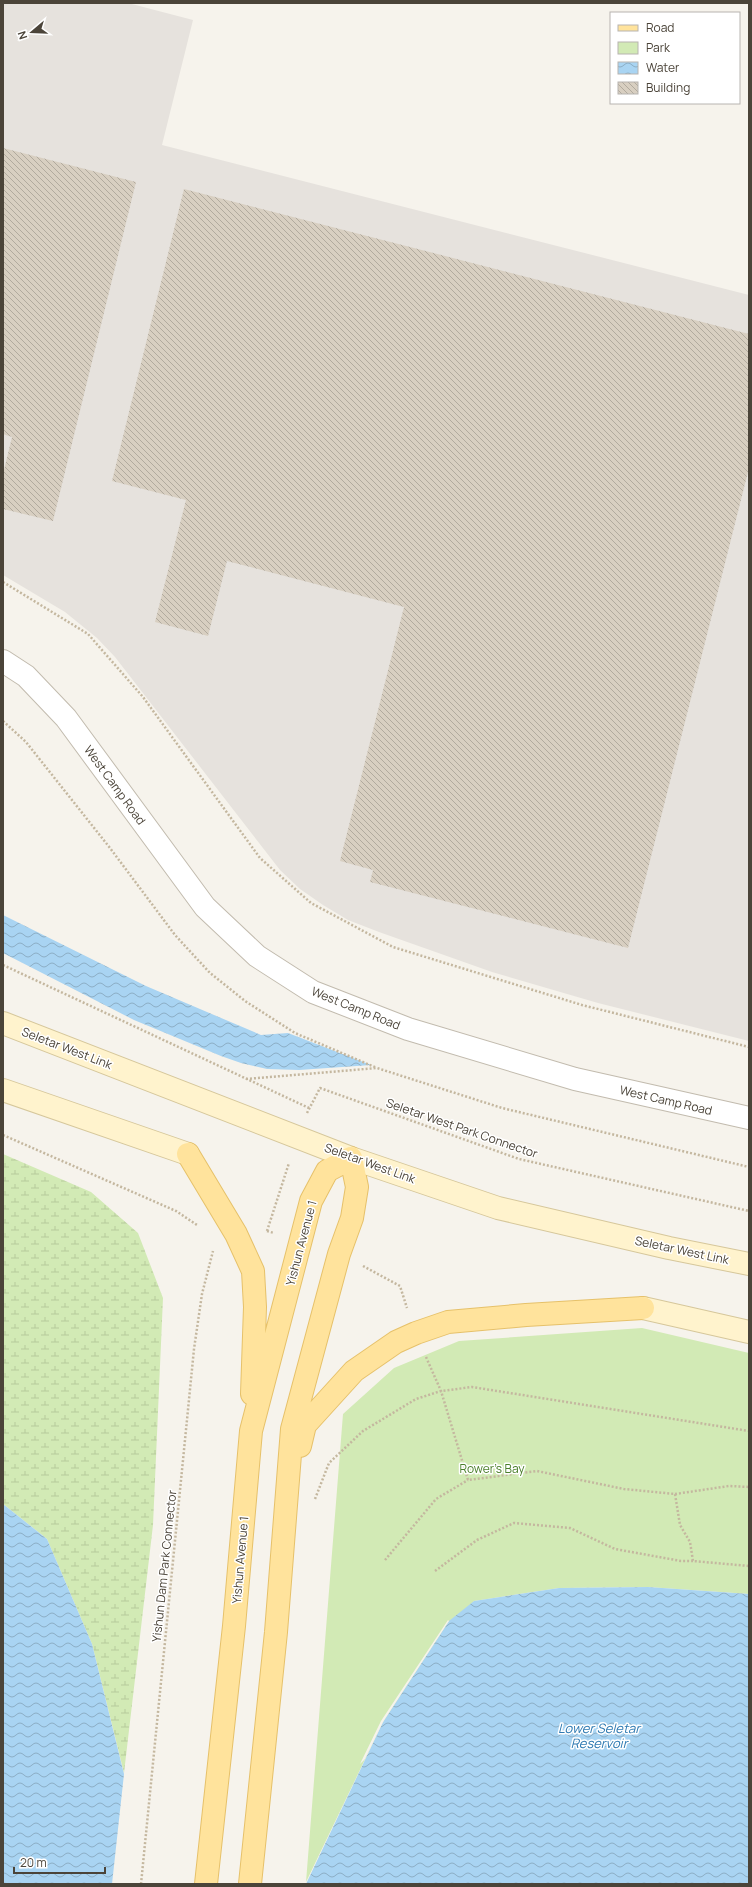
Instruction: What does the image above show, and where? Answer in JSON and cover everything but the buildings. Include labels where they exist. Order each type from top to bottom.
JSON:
[{"type":"main road","name":"Seletar West Link","points":[[3,1023],[351,1158],[498,1208],[669,1248],[749,1264]]},
{"type":"main road","points":[[3,1090],[188,1154],[236,1234],[252,1271],[255,1307],[251,1431]]},
{"type":"main road","points":[[250,1884],[276,1632],[292,1429],[339,1254],[352,1218],[357,1187],[351,1158]]},
{"type":"main road","name":"Yishun Avenue 1","points":[[206,1884],[234,1626],[251,1431],[311,1201],[327,1171],[351,1158]]},
{"type":"main road","points":[[286,1498],[305,1424],[354,1371],[396,1342],[416,1333],[448,1322],[526,1315],[643,1308],[749,1332]]},
{"type":"street","name":"West Camp Road","points":[[3,661],[26,676],[66,718],[205,907],[257,956],[313,992],[408,1029],[575,1079],[749,1118]]},
{"type":"path","points":[[3,582],[88,634],[143,697],[260,858],[311,903],[393,947],[582,1005],[749,1048]]},
{"type":"path","points":[[3,965],[309,1108]]},
{"type":"path","points":[[246,1079],[377,1068],[502,1108],[749,1167]]},
{"type":"path","name":"Seletar West Park Connector","points":[[301,1242],[267,1231],[298,1137],[309,1108],[320,1088],[519,1159],[749,1211]]},
{"type":"path","points":[[3,1135],[176,1211],[197,1224],[201,1230]]},
{"type":"path","name":"Yishun Dam Park Connector","points":[[141,1884],[194,1349],[202,1294],[213,1251],[211,1245]]},
{"type":"path","points":[[339,1254],[400,1286],[416,1333],[440,1391],[468,1480]]},
{"type":"path","points":[[312,1506],[329,1463],[363,1431],[416,1399],[440,1391],[472,1387],[749,1431]]},
{"type":"path","points":[[385,1560],[436,1499],[468,1480],[537,1471],[624,1490],[675,1494],[729,1486],[749,1487]]},
{"type":"path","points":[[675,1494],[680,1525],[690,1542],[693,1562]]},
{"type":"path","points":[[435,1571],[477,1540],[514,1523],[570,1528],[615,1549],[680,1561],[749,1566]]},
{"type":"shaded area","points":[[3,3],[128,3],[193,20],[162,145],[749,295],[749,1041],[598,1003],[492,972],[348,920],[323,905],[300,889],[280,870],[115,657],[97,638],[65,612],[3,575]]},
{"type":"green space","points":[[3,1154],[91,1192],[138,1233],[163,1298],[153,1525],[124,1773],[92,1644],[47,1539],[3,1504]]},
{"type":"green space","name":"Rower's Bay","points":[[642,1328],[749,1353],[749,1594],[648,1587],[559,1588],[474,1601],[383,1722],[306,1882],[343,1414],[394,1368],[459,1341]]},
{"type":"water","points":[[3,915],[146,986],[261,1035],[288,1033],[371,1065],[299,1070],[267,1069],[241,1063],[221,1056],[134,1020],[3,953]]},
{"type":"water","points":[[3,1504],[47,1539],[92,1644],[124,1774],[112,1884],[3,1884]]},
{"type":"water","name":"Lower Seletar Reservoir","points":[[648,1587],[749,1594],[749,1884],[306,1884],[383,1722],[449,1621],[474,1601],[559,1588]]},
{"type":"pier","points":[[448,1620],[449,1621],[383,1722],[365,1759],[360,1764],[381,1721]]}]
